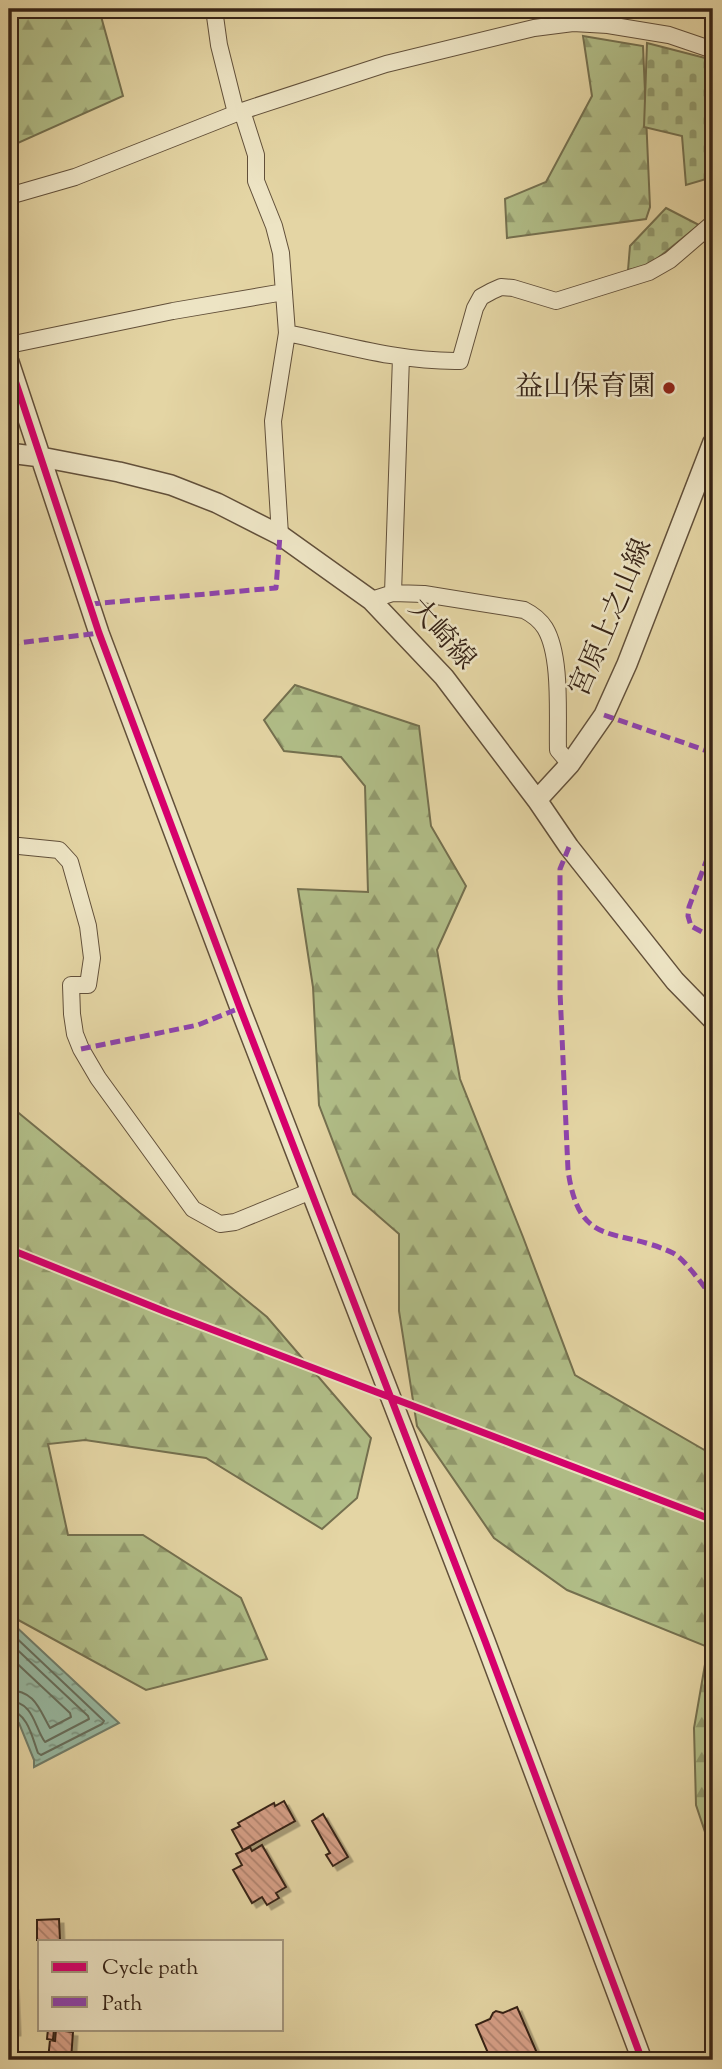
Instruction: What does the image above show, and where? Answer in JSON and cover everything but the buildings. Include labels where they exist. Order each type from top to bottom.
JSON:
[{"type":"street","points":[[214,9],[219,45],[239,112],[256,155],[256,181],[274,226],[281,253],[287,333],[273,421],[280,535]]},
{"type":"street","points":[[9,196],[75,177],[239,112],[386,64],[534,28],[572,16],[669,35],[713,50]]},
{"type":"street","points":[[287,333],[401,357],[460,361],[475,308],[481,297],[502,287],[556,301],[649,272],[670,260],[713,223]]},
{"type":"street","points":[[9,345],[173,311],[284,292]]},
{"type":"street","points":[[393,593],[401,357]]},
{"type":"street","points":[[9,362],[99,633],[642,2060]]},
{"type":"street","name":"宮原上之山線","points":[[537,800],[570,764],[604,715],[627,664],[713,443]]},
{"type":"street","name":"大崎線","points":[[9,453],[119,472],[171,485],[217,503],[280,535],[372,600],[444,677],[569,847],[675,981],[713,1020]]},
{"type":"street","points":[[372,600],[393,593],[424,594],[524,610],[535,617],[545,628],[554,651],[558,750],[570,764]]},
{"type":"street","points":[[9,845],[59,850],[70,862],[85,915],[92,958],[88,985],[71,985],[75,1034],[98,1078],[193,1209],[219,1224],[235,1222],[311,1191]]},
{"type":"green space","points":[[9,9],[99,9],[123,96],[9,147]]},
{"type":"green space","points":[[583,36],[643,46],[650,207],[646,219],[507,238],[505,199],[546,182],[592,96]]},
{"type":"green space","points":[[647,43],[713,60],[713,177],[686,185],[682,136],[644,127]]},
{"type":"green space","points":[[666,208],[699,225],[648,266],[628,270],[630,246]]},
{"type":"green space","points":[[295,685],[419,726],[431,826],[466,886],[437,950],[460,1079],[575,1375],[713,1455],[713,1856],[696,1805],[694,1728],[708,1647],[567,1590],[494,1538],[417,1426],[399,1311],[399,1234],[353,1194],[319,1105],[313,987],[298,889],[368,892],[365,786],[341,757],[284,751],[264,720]]},
{"type":"green space","points":[[9,1105],[267,1317],[371,1438],[357,1498],[322,1529],[206,1458],[85,1440],[48,1444],[68,1535],[143,1535],[241,1598],[267,1659],[146,1690],[9,1617]]},
{"type":"water","points":[[12,1623],[119,1723],[34,1767],[34,1760],[19,1723],[9,1714],[9,1626]]},
{"type":"marked path","points":[[90,604],[276,588],[280,535]]},
{"type":"marked path","points":[[9,644],[99,633]]},
{"type":"marked path","points":[[604,715],[713,753]]},
{"type":"marked path","points":[[713,843],[688,916],[691,926],[713,938]]},
{"type":"marked path","points":[[569,847],[560,869],[560,992],[568,1170],[573,1195],[581,1213],[591,1224],[603,1231],[653,1245],[678,1256],[713,1298]]},
{"type":"marked path","points":[[81,1049],[198,1025],[240,1008]]},
{"type":"cycle path","points":[[9,362],[99,633],[240,1008],[485,1641],[642,2060]]},
{"type":"cycle path","points":[[9,1249],[166,1312],[713,1520]]},
{"type":"place","name":"益山保育園","points":[[669,388]]}]
